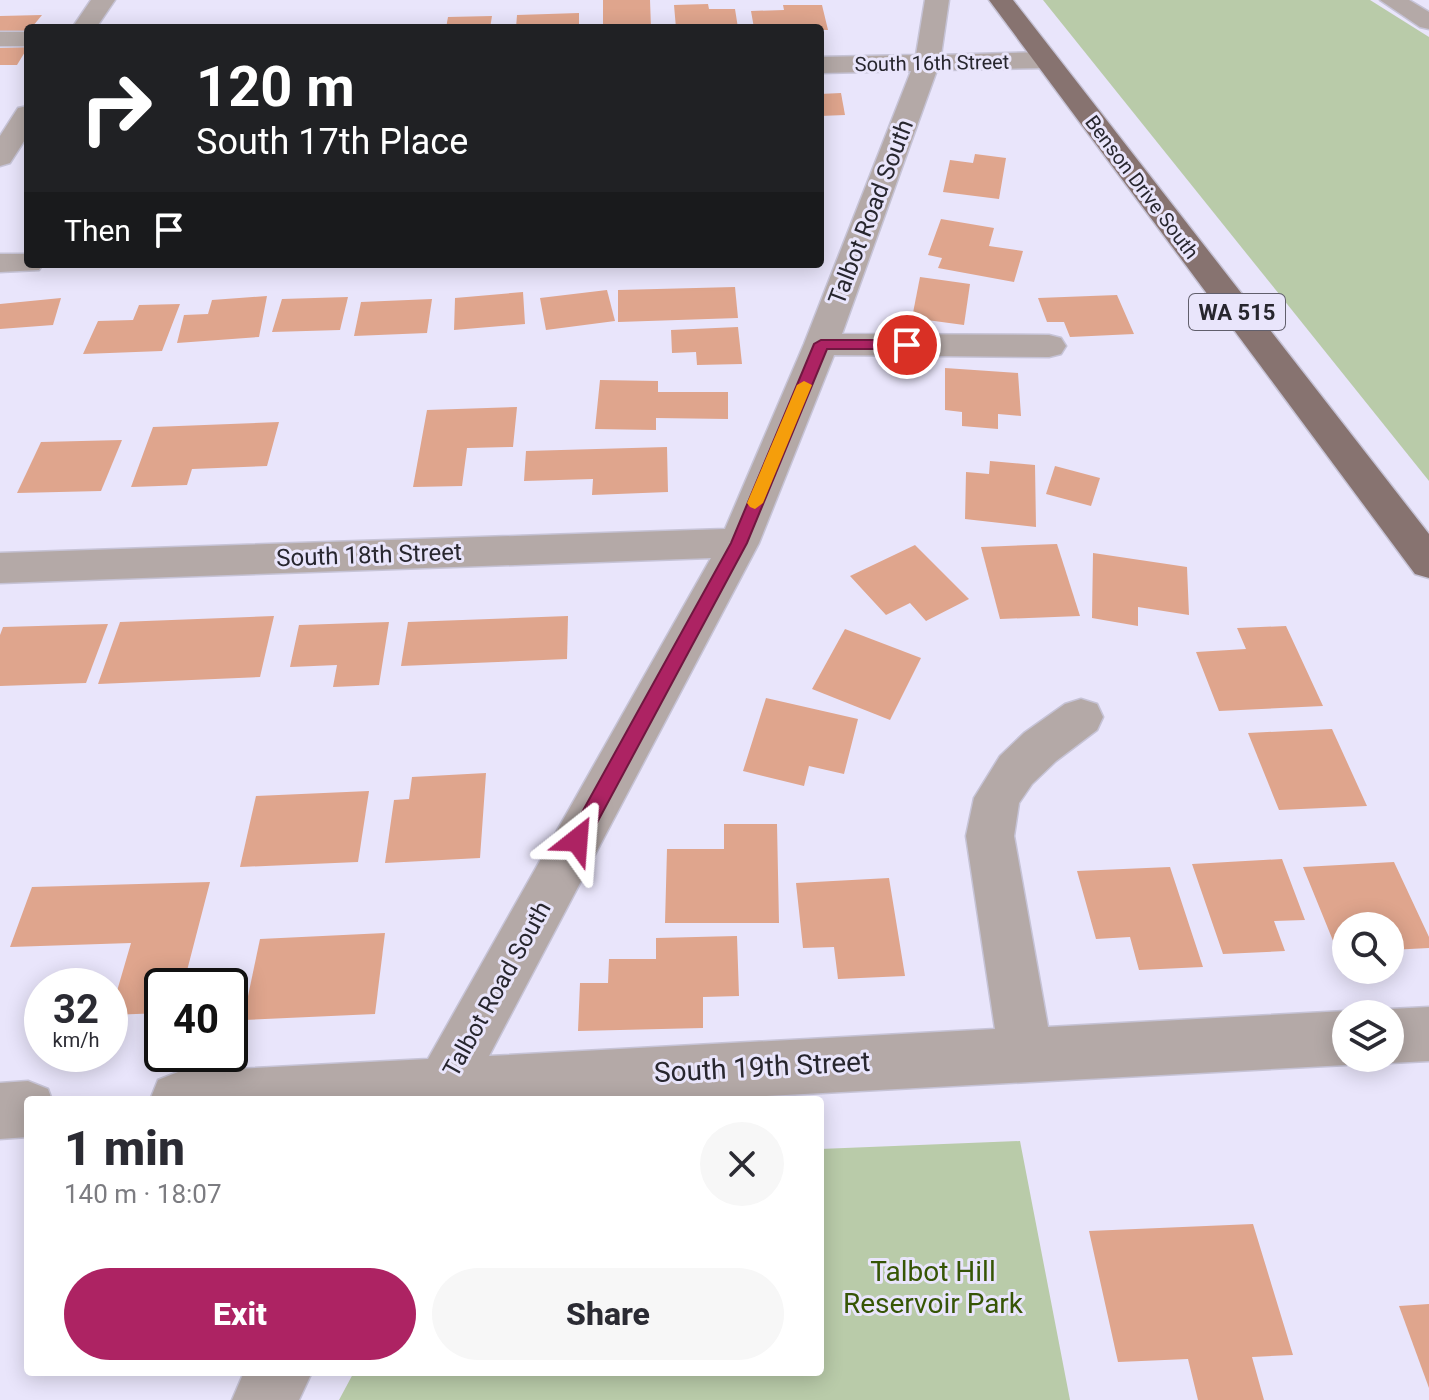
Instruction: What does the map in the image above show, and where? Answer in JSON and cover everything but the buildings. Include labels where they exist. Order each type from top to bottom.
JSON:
[{"type":"main road","name":"Benson Drive South","points":[[1001,0],[1429,563]]},
{"type":"street","points":[[87,24],[103,0]]},
{"type":"street","name":"Talbot Road South","points":[[440,1092],[739,543],[821,344],[845,247],[927,63],[937,0]]},
{"type":"street","points":[[1392,0],[1429,22]]},
{"type":"street","points":[[0,39],[24,39]]},
{"type":"street","name":"South 16th Street","points":[[824,65],[1045,60]]},
{"type":"street","points":[[0,157],[24,120]]},
{"type":"street","points":[[0,263],[24,263]]},
{"type":"street","points":[[821,344],[1049,346]]},
{"type":"street","name":"South 18th Street","points":[[0,568],[739,543]]},
{"type":"street","points":[[1026,1053],[990,836],[997,798],[1016,770],[1040,747],[1081,717]]},
{"type":"street","points":[[1404,1035],[1429,1034]]},
{"type":"street","name":"South 19th Street","points":[[309,1096],[440,1092],[1026,1053],[1332,1039]]},
{"type":"street","points":[[0,1111],[24,1109]]},
{"type":"street","points":[[264,1400],[278,1376]]},
{"type":"green space","points":[[1043,0],[1370,0],[1429,37],[1429,481]]},
{"type":"green space","name":"Talbot Hill Reservoir Park","points":[[1020,1141],[1070,1400],[339,1400],[352,1376],[824,1376],[824,1149]]},
{"type":"slow traffic","points":[[755,503],[804,385]]},
{"type":"route","points":[[577,840],[739,543],[821,344],[907,345]]}]
